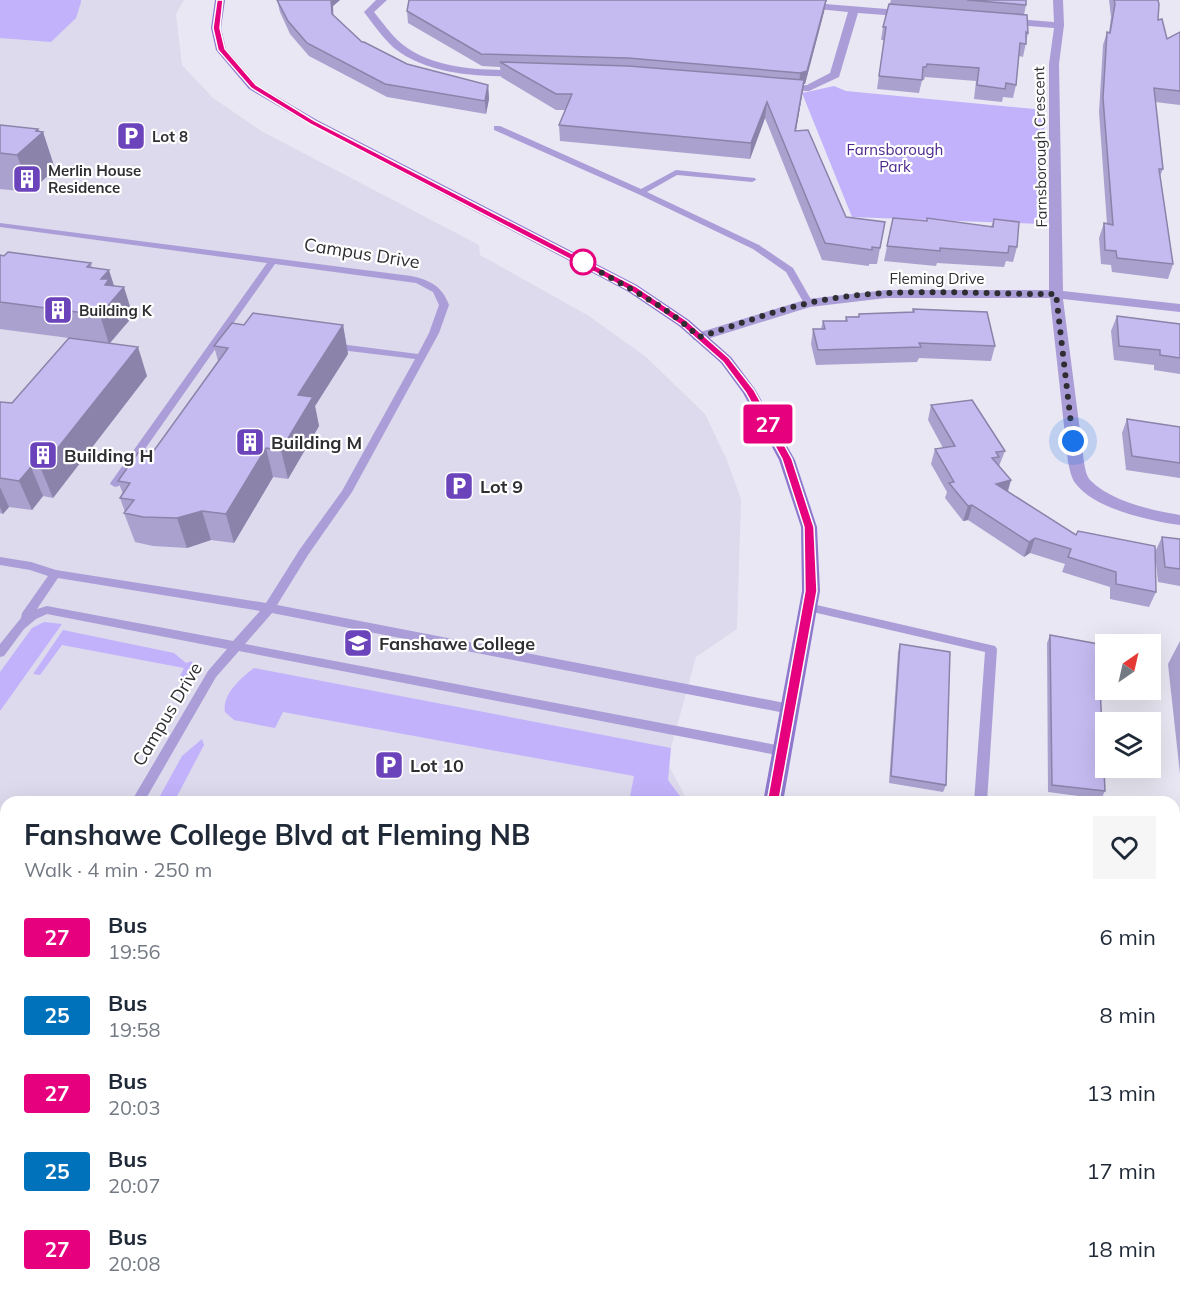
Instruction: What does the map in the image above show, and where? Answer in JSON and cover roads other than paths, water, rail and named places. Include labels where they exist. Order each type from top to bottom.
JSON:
[{"type":"street","points":[[220,0],[216,28],[221,50],[253,87],[313,122],[632,288],[684,323],[726,360],[750,392],[787,459],[809,527],[811,591],[774,796]]},
{"type":"street","points":[[382,0],[369,12],[403,49],[439,65],[468,72],[533,73]]},
{"type":"street","name":"Farnsborough Crescent","points":[[1058,0],[1059,25],[1054,64],[1056,294],[1076,462],[1083,482],[1109,499],[1159,518],[1180,520]]},
{"type":"street","points":[[795,5],[922,15]]},
{"type":"street","points":[[768,87],[799,91],[820,85],[835,75],[854,9]]},
{"type":"street","points":[[991,20],[1059,25]]},
{"type":"street","name":"Fleming Drive","points":[[699,337],[808,303],[886,294],[1056,294],[1180,308]]},
{"type":"lane","points":[[497,128],[641,192],[764,253],[790,270],[808,303]]},
{"type":"lane","points":[[641,192],[676,172],[752,180]]},
{"type":"lane","name":"Campus Drive","points":[[0,225],[411,279],[431,285],[442,297],[444,308],[434,333],[347,492],[304,552],[269,608],[212,674],[141,796]]},
{"type":"lane","points":[[115,484],[273,260]]},
{"type":"lane","points":[[318,344],[420,357]]},
{"type":"lane","points":[[0,561],[31,566],[55,574],[269,608],[790,709]]},
{"type":"lane","points":[[0,653],[55,574]]},
{"type":"lane","points":[[808,607],[991,649],[981,796]]},
{"type":"lane","points":[[20,625],[34,613],[47,609],[782,751]]},
{"type":"place","name":"Lot 8","points":[[131,136]]},
{"type":"place","name":"Merlin House Residence","points":[[27,179]]},
{"type":"place","name":"Building K","points":[[58,310]]},
{"type":"place","name":"Building M","points":[[250,442]]},
{"type":"place","name":"Building H","points":[[43,455]]},
{"type":"place","name":"Lot 9","points":[[459,486]]},
{"type":"place","name":"Fanshawe College","points":[[358,643]]},
{"type":"place","name":"Lot 10","points":[[389,765]]},
{"type":"park label","name":"Farnsborough Park","points":[[895,158]]}]
